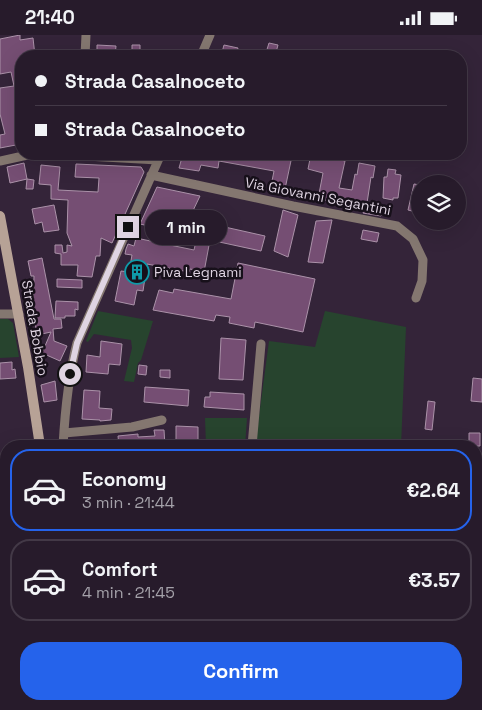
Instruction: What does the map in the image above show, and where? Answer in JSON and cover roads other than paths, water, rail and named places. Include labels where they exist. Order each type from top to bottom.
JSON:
[{"type":"main road","name":"Strada Bobbio","points":[[0,216],[19,314],[39,440]]},
{"type":"street","points":[[85,50],[86,35]]},
{"type":"street","points":[[204,50],[210,35]]},
{"type":"street","points":[[0,161],[15,158]]},
{"type":"street","points":[[63,440],[71,365],[77,343],[158,160]]},
{"type":"street","name":"Via Giovanni Segantini","points":[[152,175],[309,209],[397,225],[413,239],[423,260],[422,281],[416,298]]},
{"type":"street","points":[[0,314],[19,314]]},
{"type":"street","points":[[253,440],[261,344]]},
{"type":"street","points":[[64,433],[132,427],[162,419]]},
{"type":"place","name":"Piva Legnami","points":[[137,272]]}]
